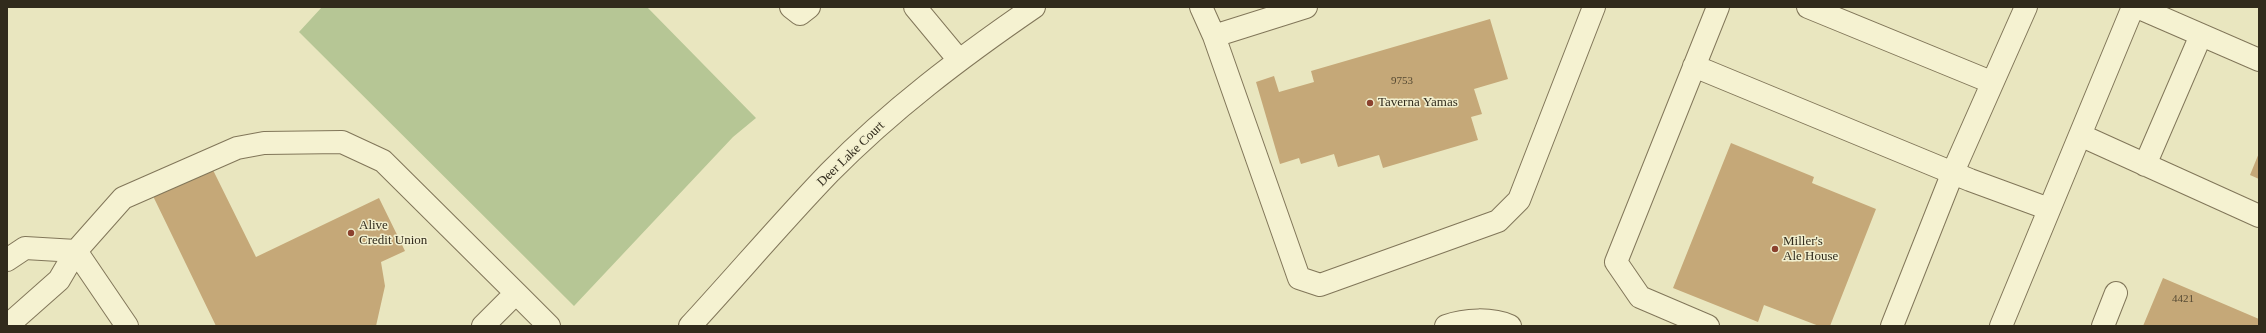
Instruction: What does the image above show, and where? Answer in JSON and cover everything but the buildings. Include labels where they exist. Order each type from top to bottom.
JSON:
[{"type":"street","points":[[791,7],[800,14],[809,7]]},
{"type":"street","points":[[915,7],[959,60]]},
{"type":"street","name":"Deer Lake Court","points":[[690,326],[830,173],[909,99],[959,60],[1034,7]]},
{"type":"street","points":[[1200,7],[1214,36],[1299,278],[1320,285],[1498,221],[1519,200],[1594,7]]},
{"type":"street","points":[[1214,36],[1306,7]]},
{"type":"street","points":[[1708,326],[1640,297],[1616,262],[1718,7]]},
{"type":"street","points":[[1808,7],[1991,82]]},
{"type":"street","points":[[1892,326],[1953,172],[1991,82],[2026,7]]},
{"type":"street","points":[[2001,326],[2133,7]]},
{"type":"street","points":[[2137,7],[2259,60]]},
{"type":"street","points":[[2145,165],[2201,35]]},
{"type":"street","points":[[1694,66],[1953,172],[2049,209]]},
{"type":"street","points":[[2080,135],[2259,216]]},
{"type":"street","points":[[7,326],[59,280],[76,251],[123,198],[237,148],[264,143],[342,142],[383,161],[549,326]]},
{"type":"street","points":[[7,260],[26,248],[76,251]]},
{"type":"street","points":[[76,251],[127,326]]},
{"type":"street","points":[[483,326],[516,292]]},
{"type":"street","points":[[2104,326],[2116,294]]},
{"type":"street","points":[[1446,326],[1455,323],[1497,320],[1510,326]]},
{"type":"green space","points":[[322,7],[647,7],[756,118],[733,137],[574,306],[299,32]]},
{"type":"place","name":"Taverna Yamas","points":[[1370,103]]},
{"type":"place","name":"Alive Credit Union","points":[[351,233]]},
{"type":"place","name":"Miller's Ale House","points":[[1775,249]]}]
